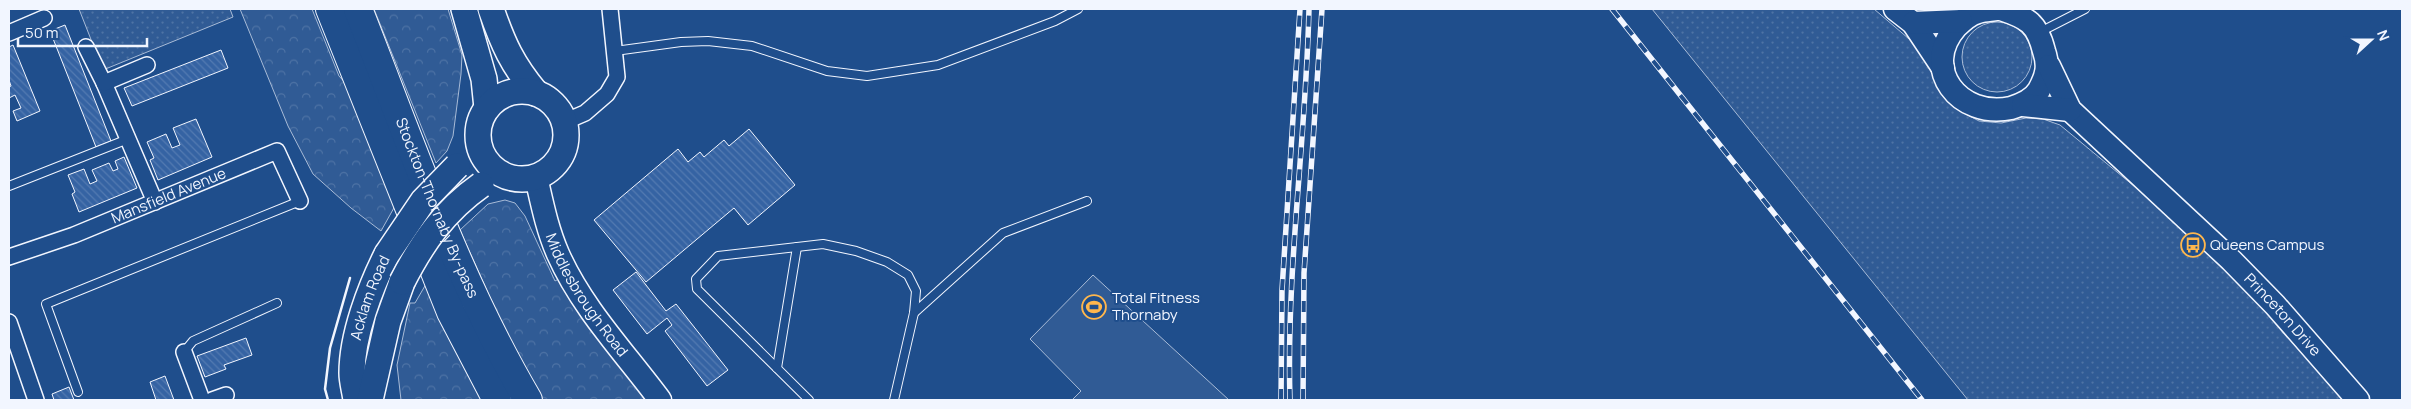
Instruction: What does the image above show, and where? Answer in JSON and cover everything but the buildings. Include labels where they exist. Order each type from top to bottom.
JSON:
[{"type":"highway","name":"Stockton-Thornaby By-pass","points":[[330,9],[451,312],[497,400]]},
{"type":"highway","name":"Stockton-Thornaby By-pass","points":[[358,9],[474,299],[528,400]]},
{"type":"main road","points":[[464,9],[484,79],[487,108]]},
{"type":"main road","points":[[491,9],[506,52],[516,70],[536,93],[553,105],[564,122],[566,136],[564,149],[558,161],[548,171],[536,177],[523,180],[510,178],[497,172],[487,163],[481,151],[478,137],[482,117],[487,108],[497,99],[509,93],[522,91],[536,93]]},
{"type":"main road","name":"Acklam Road","points":[[356,400],[352,373],[361,321],[374,281],[387,254],[423,201],[457,166],[478,137]]},
{"type":"main road","name":"Acklam Road","points":[[370,400],[388,320],[402,282],[419,249],[437,224],[461,200],[481,185],[510,178]]},
{"type":"street","points":[[564,122],[584,112],[607,94],[617,77],[610,9]]},
{"type":"street","points":[[1895,9],[1913,22],[1943,68],[1952,90],[1975,108],[1988,110],[2022,105],[2070,110]]},
{"type":"street","points":[[1943,68],[1942,53],[1949,35],[1961,21],[1977,12],[1997,9]]},
{"type":"street","points":[[2001,9],[2027,20],[2040,32]]},
{"type":"street","points":[[9,33],[44,18]]},
{"type":"street","points":[[1913,22],[1961,21]]},
{"type":"street","name":"Princeton Drive","points":[[2040,32],[2048,66],[2070,110],[2231,260],[2275,305],[2358,400]]},
{"type":"street","points":[[86,47],[104,83],[155,202]]},
{"type":"street","points":[[104,83],[147,65]]},
{"type":"street","points":[[2022,105],[2038,91],[2048,66]]},
{"type":"street","name":"Mansfield Avenue","points":[[9,257],[74,235],[277,151],[300,201]]},
{"type":"street","name":"Middlesbrough Road","points":[[536,177],[544,212],[558,253],[574,286],[660,400]]},
{"type":"street","points":[[9,322],[15,363],[36,400]]},
{"type":"street","points":[[184,352],[202,400]]},
{"type":"lane","points":[[615,51],[681,42],[708,41],[752,46],[827,71],[868,76],[938,65],[1055,20],[1078,9]]},
{"type":"lane","points":[[2040,32],[2085,9]]},
{"type":"lane","points":[[9,186],[128,139]]},
{"type":"lane","points":[[78,392],[46,304],[300,201]]},
{"type":"lane","points":[[914,313],[1003,233],[1087,201]]},
{"type":"lane","points":[[809,400],[697,289],[696,279],[718,256],[823,244],[856,251],[888,262],[908,275],[916,291],[914,313],[894,400]]},
{"type":"lane","points":[[777,368],[797,247]]},
{"type":"lane","points":[[184,352],[193,341],[277,303]]},
{"type":"green space","points":[[79,9],[230,9],[233,17],[103,70]]},
{"type":"green space","points":[[240,9],[312,9],[339,76],[349,87],[395,206],[381,231],[351,208],[313,174],[288,126]]},
{"type":"green space","points":[[374,9],[448,9],[462,55],[461,74],[453,136],[447,151],[436,163]]},
{"type":"green space","points":[[1652,9],[1874,9],[1922,50],[1949,102],[1960,111],[1979,121],[2001,123],[2026,118],[2043,119],[2060,125],[2140,191],[2250,293],[2344,400],[1968,400]]},
{"type":"green space","points":[[1997,22],[2010,25],[2022,32],[2029,44],[2032,57],[2029,70],[2022,82],[2010,89],[1997,92],[1984,89],[1972,82],[1965,70],[1962,57],[1965,44],[1972,32],[1984,25]]},
{"type":"green space","points":[[505,200],[515,203],[525,216],[555,281],[562,277],[651,400],[541,400],[508,338],[460,230],[488,204]]},
{"type":"green space","points":[[426,284],[486,400],[401,400],[397,365],[410,303],[415,303]]},
{"type":"shaded area","name":"Total Fitness Thornaby","points":[[1093,275],[1229,400],[1072,400],[1081,391],[1030,339]]},
{"type":"railway","points":[[1281,400],[1282,290],[1300,9]]},
{"type":"railway","points":[[1290,400],[1293,253],[1309,9]]},
{"type":"railway","points":[[1303,400],[1304,273],[1322,9]]},
{"type":"railway","points":[[1612,9],[1922,400]]},
{"type":"wall","points":[[328,400],[325,389],[330,348],[350,278]]},
{"type":"place","name":"Queens Campus","points":[[2193,245]]},
{"type":"place","name":"Total Fitness Thornaby","points":[[1094,307]]}]
